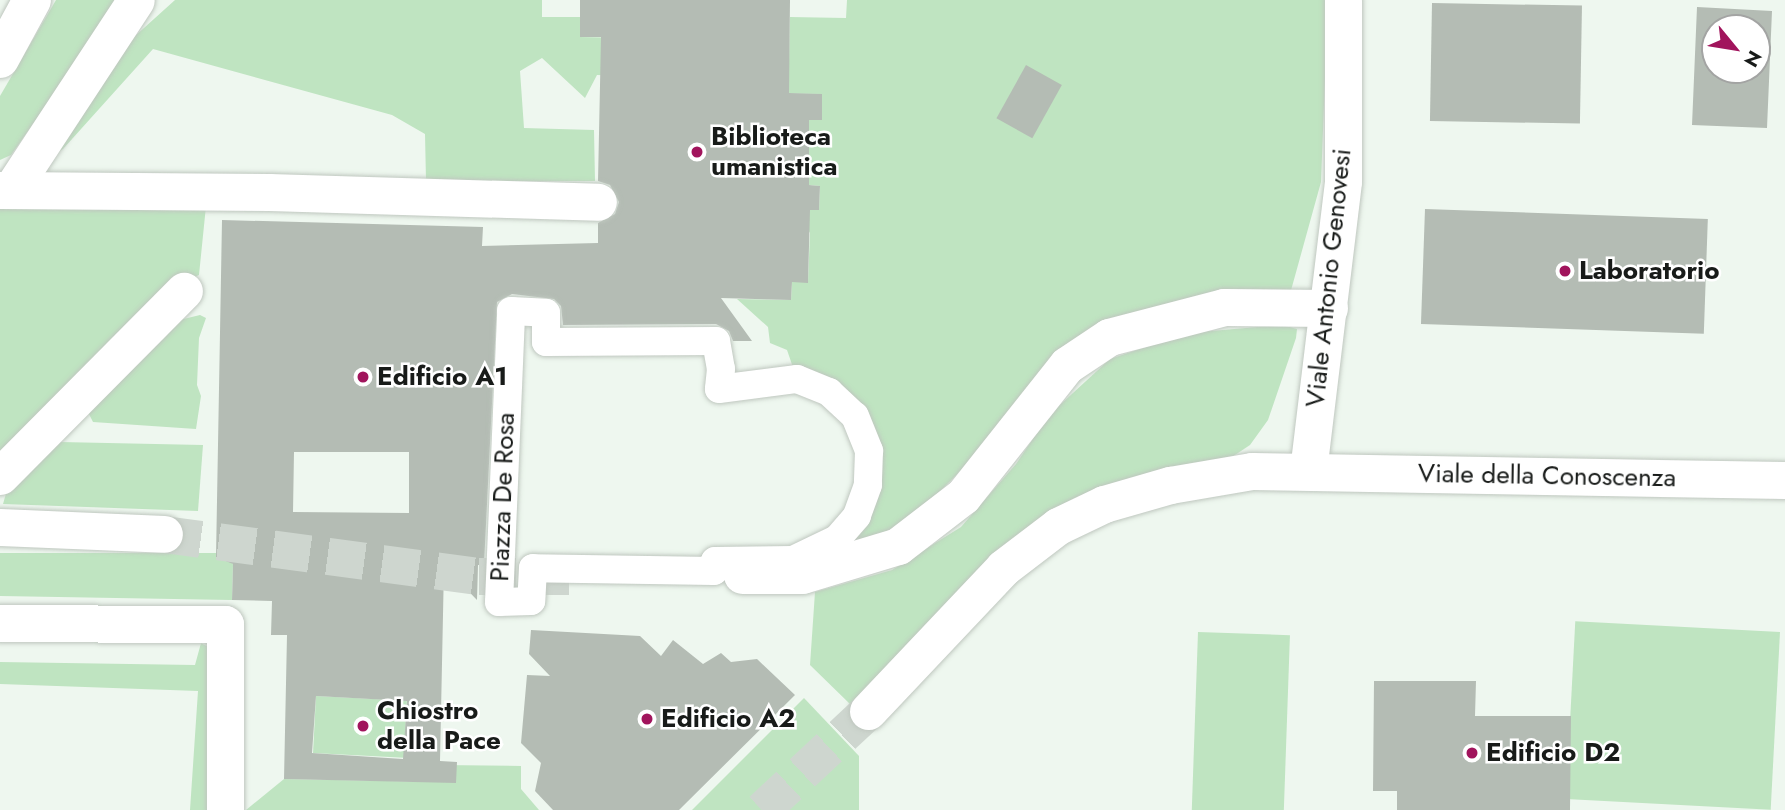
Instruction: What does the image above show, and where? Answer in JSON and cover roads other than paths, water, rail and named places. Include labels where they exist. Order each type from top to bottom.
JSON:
[{"type":"street","points":[[0,59],[32,0]]},
{"type":"street","points":[[6,190],[136,0]]},
{"type":"street","name":"Viale Antonio Genovesi","points":[[1308,471],[1343,181],[1343,0]]},
{"type":"street","points":[[6,190],[257,192],[598,202]]},
{"type":"street","points":[[0,476],[184,291]]},
{"type":"street","points":[[742,575],[802,575],[898,546],[963,496],[1067,365],[1109,337],[1224,307],[1329,308]]},
{"type":"street","name":"Piazza De Rosa","points":[[511,311],[546,313],[546,342],[716,341],[721,369],[719,389],[797,379],[829,392],[856,416],[869,451],[868,485],[856,516],[837,540],[793,561],[715,561],[714,571],[533,568],[531,601],[499,602],[510,319],[511,311]]},
{"type":"street","name":"Viale della Conoscenza","points":[[868,711],[1003,568],[1058,526],[1104,504],[1170,485],[1252,471],[1785,480]]},
{"type":"street","points":[[0,527],[164,534]]},
{"type":"street","points":[[0,623],[225,624],[225,810]]},
{"type":"tunnel","points":[[164,534],[479,576],[569,576]]},
{"type":"tunnel","points":[[762,810],[868,711]]},
{"type":"place","name":"Biblioteca umanistica","points":[[697,152]]},
{"type":"place","name":"Laboratorio","points":[[1565,271]]},
{"type":"place","name":"Edificio A1","points":[[363,377]]},
{"type":"place","name":"Edificio A2","points":[[647,719]]},
{"type":"place","name":"Chiostro della Pace","points":[[363,726]]},
{"type":"place","name":"Edificio D2","points":[[1472,753]]}]
